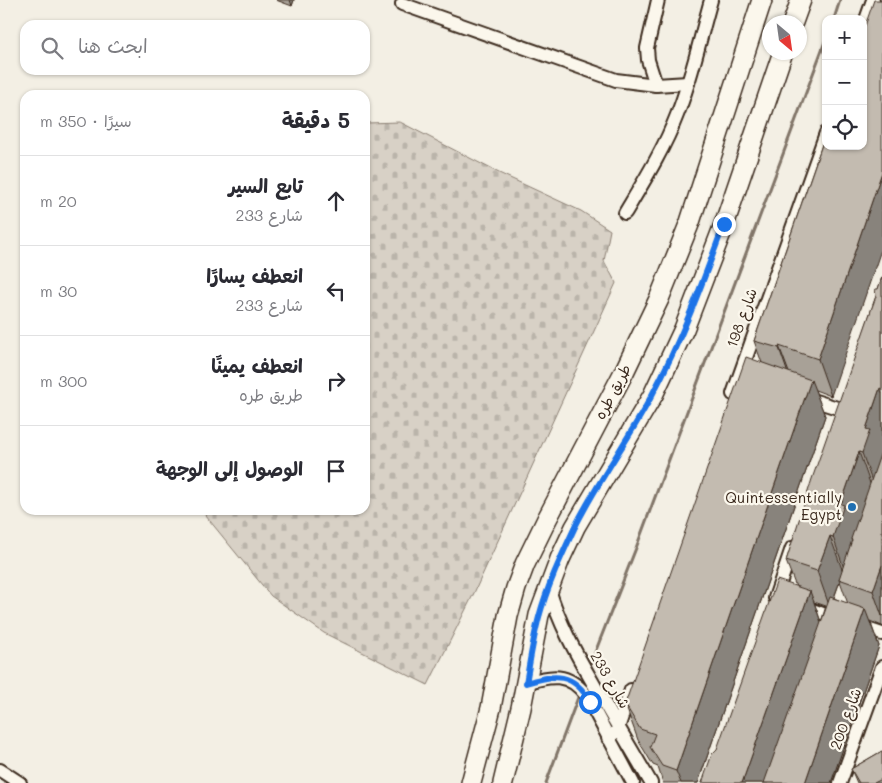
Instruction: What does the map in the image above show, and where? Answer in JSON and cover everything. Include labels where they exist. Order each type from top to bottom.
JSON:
[{"type":"main road","name":"طريق طره","points":[[470,783],[491,708],[508,616],[519,580],[546,519],[624,372],[659,299],[690,222],[762,0]]},
{"type":"main road","points":[[796,15],[801,0]]},
{"type":"main road","points":[[503,783],[526,683],[539,614],[575,527],[652,395],[684,329],[724,224],[780,60]]},
{"type":"street","points":[[656,85],[648,60],[647,48],[658,0]]},
{"type":"street","points":[[625,213],[670,132],[688,83],[711,0]]},
{"type":"street","points":[[867,17],[873,0]]},
{"type":"street","points":[[402,4],[616,80],[656,85],[688,83]]},
{"type":"street","name":"شارع 198","points":[[729,404],[744,378],[822,145]]},
{"type":"street","points":[[794,394],[847,411]]},
{"type":"street","points":[[795,541],[774,602],[882,634]]},
{"type":"street","name":"شارع 233","points":[[549,589],[567,638],[648,778]]},
{"type":"street","name":"شارع 200","points":[[840,783],[882,666]]},
{"type":"street","name":"شارع 233","points":[[526,683],[558,676],[574,682],[586,695],[631,782]]},
{"type":"street","points":[[608,738],[618,728],[634,682]]},
{"type":"street","points":[[0,770],[20,783]]},
{"type":"street","points":[[631,782],[648,778]]},
{"type":"green space","points":[[400,122],[499,173],[581,211],[610,230],[604,261],[616,283],[474,593],[428,685],[324,633],[271,596],[205,515],[370,515],[370,123]]},
{"type":"building","points":[[874,0],[882,0],[882,172],[818,359],[779,346],[779,348],[754,341],[822,145],[822,150],[867,150],[867,20]]},
{"type":"building","points":[[882,277],[882,389],[880,388],[866,429],[870,430],[862,453],[859,452],[841,504],[844,505],[833,537],[830,536],[817,571],[786,561],[812,479],[876,296],[875,289],[878,289]]},
{"type":"building","points":[[746,357],[811,380],[676,771],[662,766],[650,747],[655,734],[640,729],[625,704]]},
{"type":"building","points":[[882,449],[882,565],[873,591],[839,579]]},
{"type":"building","points":[[777,580],[810,591],[742,783],[702,783],[712,754],[717,749]]},
{"type":"building","points":[[830,597],[865,609],[805,783],[764,783]]},
{"type":"building","points":[[882,751],[882,779],[874,783],[859,783],[851,769]]},
{"type":"waterway","points":[[835,15],[840,0]]},
{"type":"waterway","points":[[589,668],[636,548],[822,50]]},
{"type":"waterway","points":[[546,783],[580,692]]},
{"type":"place","name":"Quintessentially Egypt","points":[[852,507]]},
{"type":"route","points":[[590,702],[581,688],[574,682],[558,676],[526,683],[539,614],[560,559],[575,527],[637,422],[669,362],[698,295],[724,224]]}]
